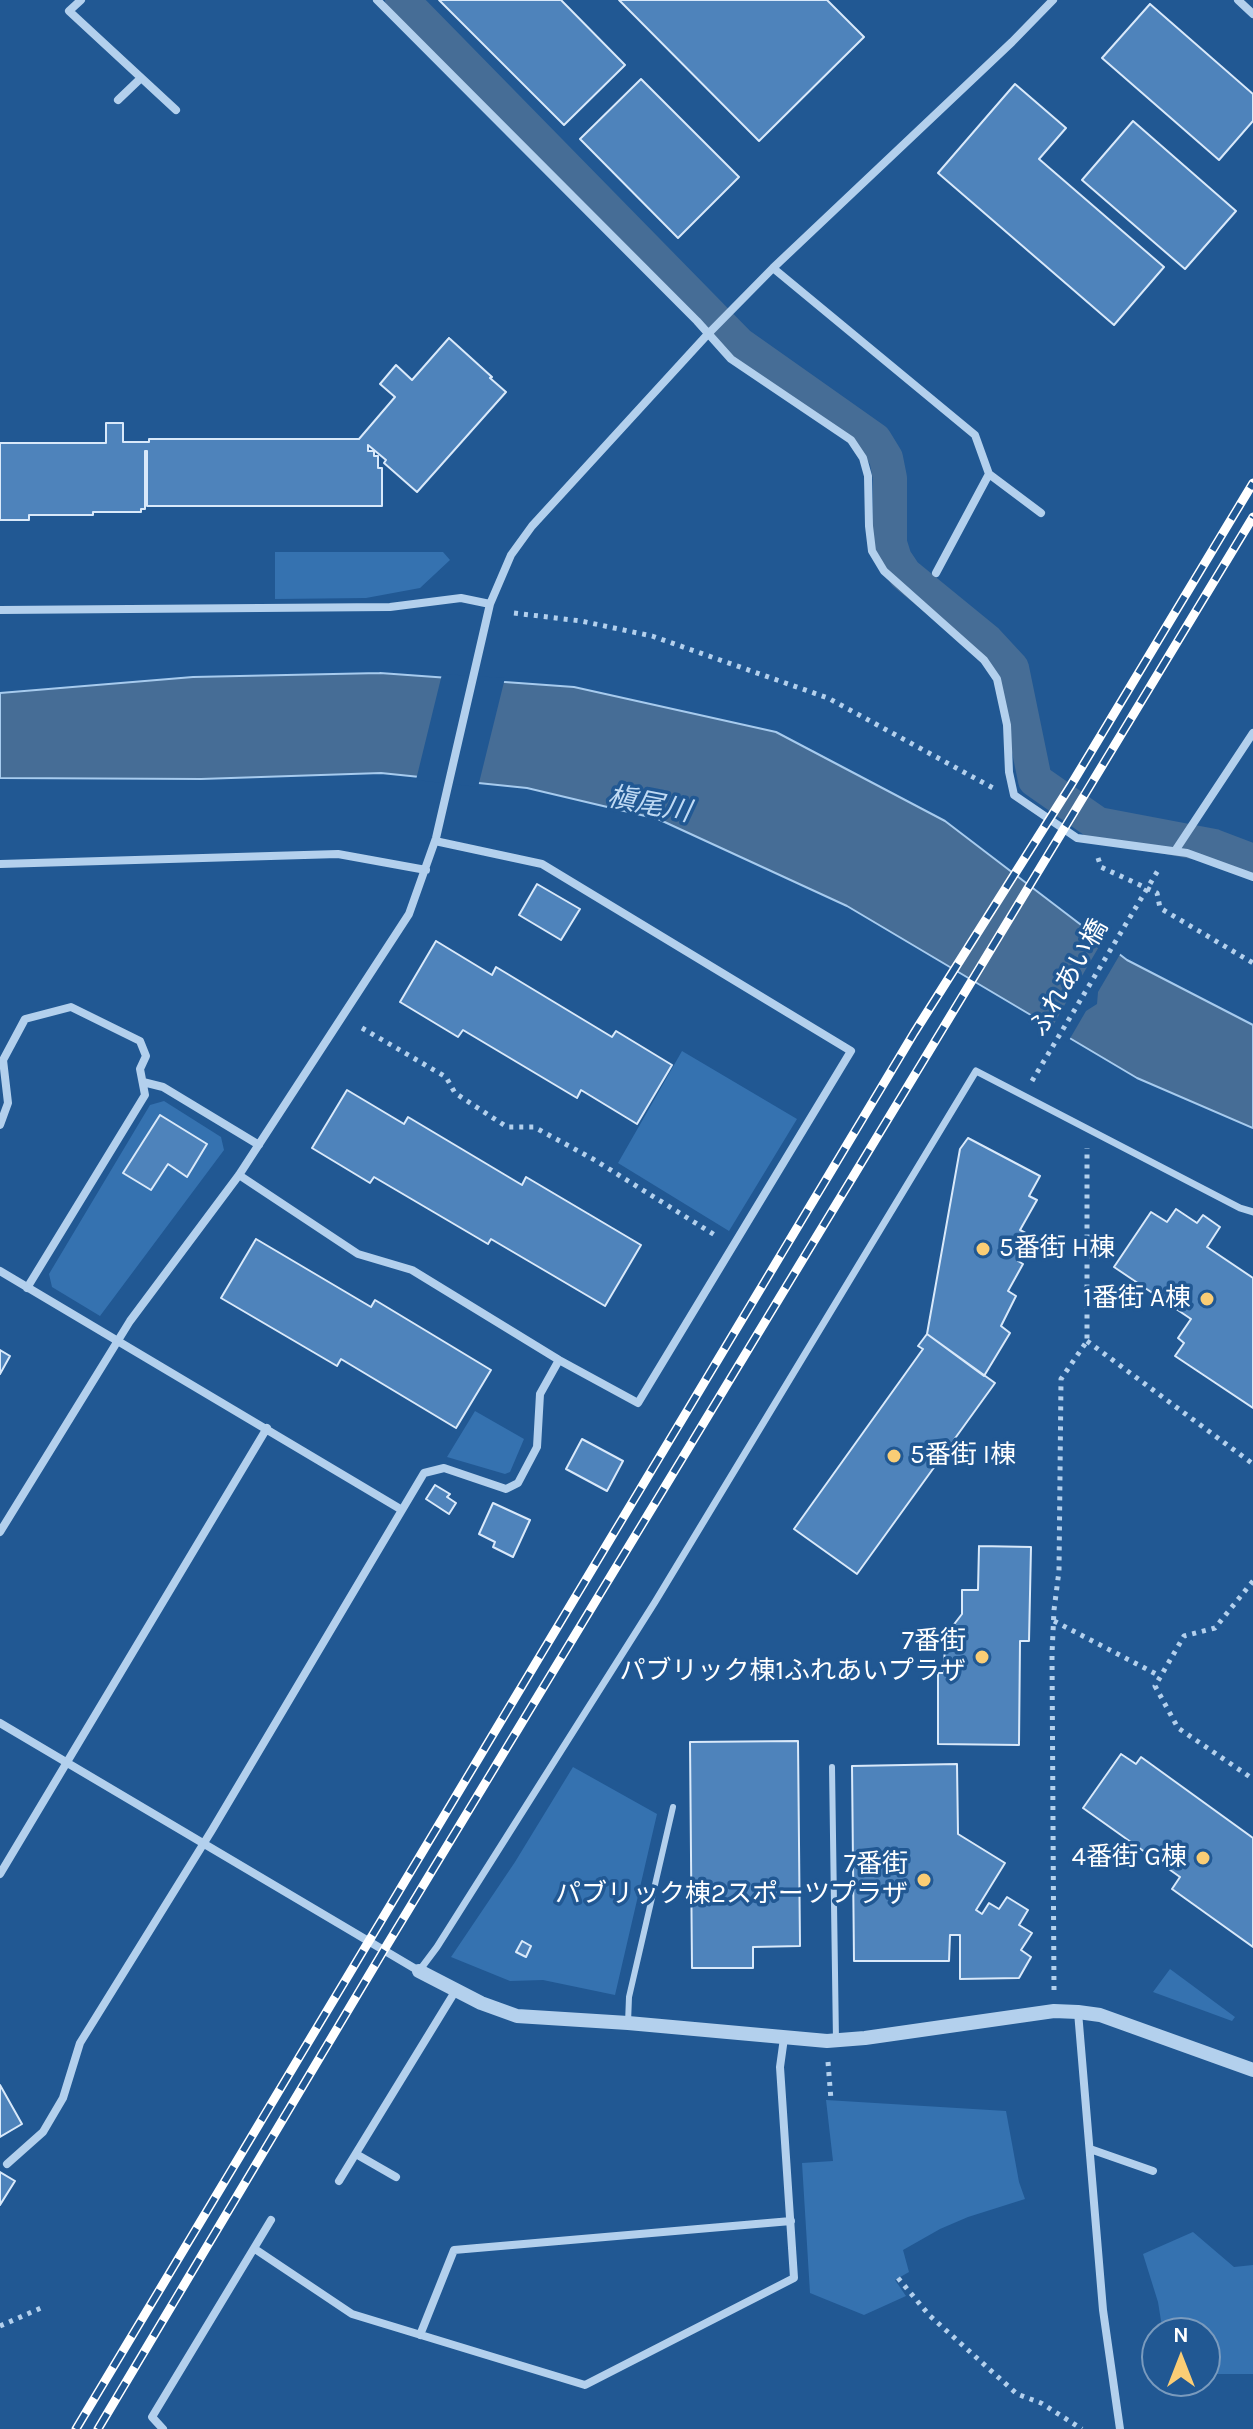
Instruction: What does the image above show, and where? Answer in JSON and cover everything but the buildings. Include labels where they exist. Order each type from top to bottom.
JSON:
[{"type":"street","points":[[81,0],[69,11],[176,110]]},
{"type":"street","points":[[377,0],[709,333],[731,359],[851,440],[863,458],[868,476],[872,551],[884,571],[984,660],[997,679],[1007,725],[1009,772],[1014,795],[1077,838],[1178,848],[1253,877]]},
{"type":"street","points":[[0,1532],[116,1341],[239,1175],[409,914],[435,839],[490,604],[511,555],[532,526],[709,333],[1053,0]]},
{"type":"street","points":[[1238,0],[1253,14]]},
{"type":"street","points":[[118,100],[141,78]]},
{"type":"street","points":[[773,268],[975,435],[989,474],[1041,513]]},
{"type":"street","points":[[936,573],[989,474]]},
{"type":"street","points":[[0,610],[390,607],[461,598],[490,604]]},
{"type":"street","points":[[1178,848],[1253,733]]},
{"type":"street","points":[[239,1175],[358,1254],[412,1270],[559,1360],[638,1403],[851,1051],[542,864],[435,839]]},
{"type":"street","points":[[0,864],[338,854],[426,870]]},
{"type":"street","points":[[0,1125],[8,1103],[3,1060],[25,1019],[71,1007],[140,1041],[146,1056],[140,1069],[145,1095],[27,1288]]},
{"type":"street","points":[[419,1971],[655,1602],[976,1071],[1253,1212]]},
{"type":"street","points":[[143,1082],[163,1087],[259,1145]]},
{"type":"street","points":[[0,1271],[402,1510]]},
{"type":"street","points":[[7,2164],[43,2132],[63,2098],[80,2043],[424,1473],[444,1468],[506,1489],[518,1483],[537,1447],[540,1394],[559,1360]]},
{"type":"street","points":[[0,1874],[267,1428]]},
{"type":"street","points":[[0,1723],[419,1971],[481,2003],[517,2016],[832,2041],[1054,2011],[1078,2012],[1100,2015],[1253,2070]]},
{"type":"street","points":[[339,2181],[456,1990]]},
{"type":"street","points":[[1078,2012],[1103,2310],[1120,2429]]},
{"type":"street","points":[[255,2249],[352,2314],[585,2385],[794,2278],[780,2067],[784,2038]]},
{"type":"street","points":[[1090,2149],[1153,2171]]},
{"type":"street","points":[[356,2154],[396,2177]]},
{"type":"street","points":[[163,2429],[152,2417],[271,2220]]},
{"type":"street","points":[[420,2335],[454,2250],[791,2221]]},
{"type":"lane","points":[[832,1767],[832,2041]]},
{"type":"lane","points":[[628,2023],[629,1997],[673,1807]]},
{"type":"path","points":[[514,613],[581,621],[652,636],[828,698],[984,785],[1014,795]]},
{"type":"path","points":[[1092,840],[1101,867],[1157,893],[1160,908],[1253,963]]},
{"type":"path","name":"ふれあい橋","points":[[1030,1085],[1146,890]]},
{"type":"path","points":[[362,1028],[446,1077],[455,1093],[507,1127],[534,1127],[593,1159],[732,1245]]},
{"type":"path","points":[[1054,2011],[1054,1621],[1059,1571],[1061,1379],[1087,1341],[1087,1129]]},
{"type":"path","points":[[1087,1341],[1253,1464]]},
{"type":"path","points":[[1253,1581],[1215,1628],[1184,1636],[1155,1686],[1178,1728],[1253,1779]]},
{"type":"path","points":[[1054,1621],[1160,1676]]},
{"type":"path","points":[[831,2100],[832,2041]]},
{"type":"path","points":[[898,2278],[929,2315],[1017,2394],[1041,2403],[1082,2429]]},
{"type":"path","points":[[0,2326],[41,2308]]},
{"type":"shaded area","points":[[275,552],[443,552],[450,560],[420,588],[366,598],[275,599]]},
{"type":"shaded area","points":[[682,1051],[797,1119],[729,1231],[618,1163]]},
{"type":"shaded area","points":[[164,1101],[221,1137],[224,1150],[100,1316],[52,1287],[49,1274],[150,1105]]},
{"type":"shaded area","points":[[475,1411],[524,1439],[510,1472],[505,1474],[447,1457]]},
{"type":"shaded area","points":[[573,1767],[657,1814],[615,1995],[543,1980],[510,1981],[451,1957],[515,1862]]},
{"type":"shaded area","points":[[1170,1969],[1235,2017],[1232,2021],[1153,1992]]},
{"type":"shaded area","points":[[826,2100],[1006,2111],[1025,2199],[968,2217],[903,2250],[909,2272],[895,2280],[906,2296],[864,2315],[810,2293],[802,2163],[833,2161]]},
{"type":"shaded area","points":[[1193,2232],[1234,2267],[1253,2265],[1253,2374],[1221,2374],[1221,2317],[1160,2317],[1143,2254]]},
{"type":"water","name":"槇尾川","points":[[380,673],[574,687],[776,732],[945,821],[1127,960],[1253,1025],[1253,1128],[1137,1078],[847,906],[658,819],[527,788],[381,773],[201,779],[0,778],[0,693],[193,677]]},
{"type":"pier","points":[[442,674],[505,678],[478,787],[416,780]]},
{"type":"pier","points":[[1104,938],[1122,951],[1098,992],[1097,1004],[1086,1011],[1068,1042],[1050,1031],[1068,999],[1070,989],[1079,981]]},
{"type":"waterway","points":[[402,0],[739,344],[875,440],[886,458],[890,478],[890,543],[895,559],[905,574],[987,641],[1012,668],[1035,780],[1098,824],[1214,846],[1253,861]]},
{"type":"railway","points":[[76,2429],[914,1033],[1071,785],[1253,483]]},
{"type":"railway","points":[[98,2429],[384,1950],[1253,517]]},
{"type":"place","name":"5番街 H棟","points":[[983,1249]]},
{"type":"place","name":"1番街 A棟","points":[[1207,1299]]},
{"type":"place","name":"5番街 I棟","points":[[894,1456]]},
{"type":"place","name":"7番街 パブリック棟1ふれあいプラザ","points":[[982,1657]]},
{"type":"place","name":"4番街 G棟","points":[[1203,1858]]},
{"type":"place","name":"7番街 パブリック棟2スポーツプラザ","points":[[924,1880]]}]
